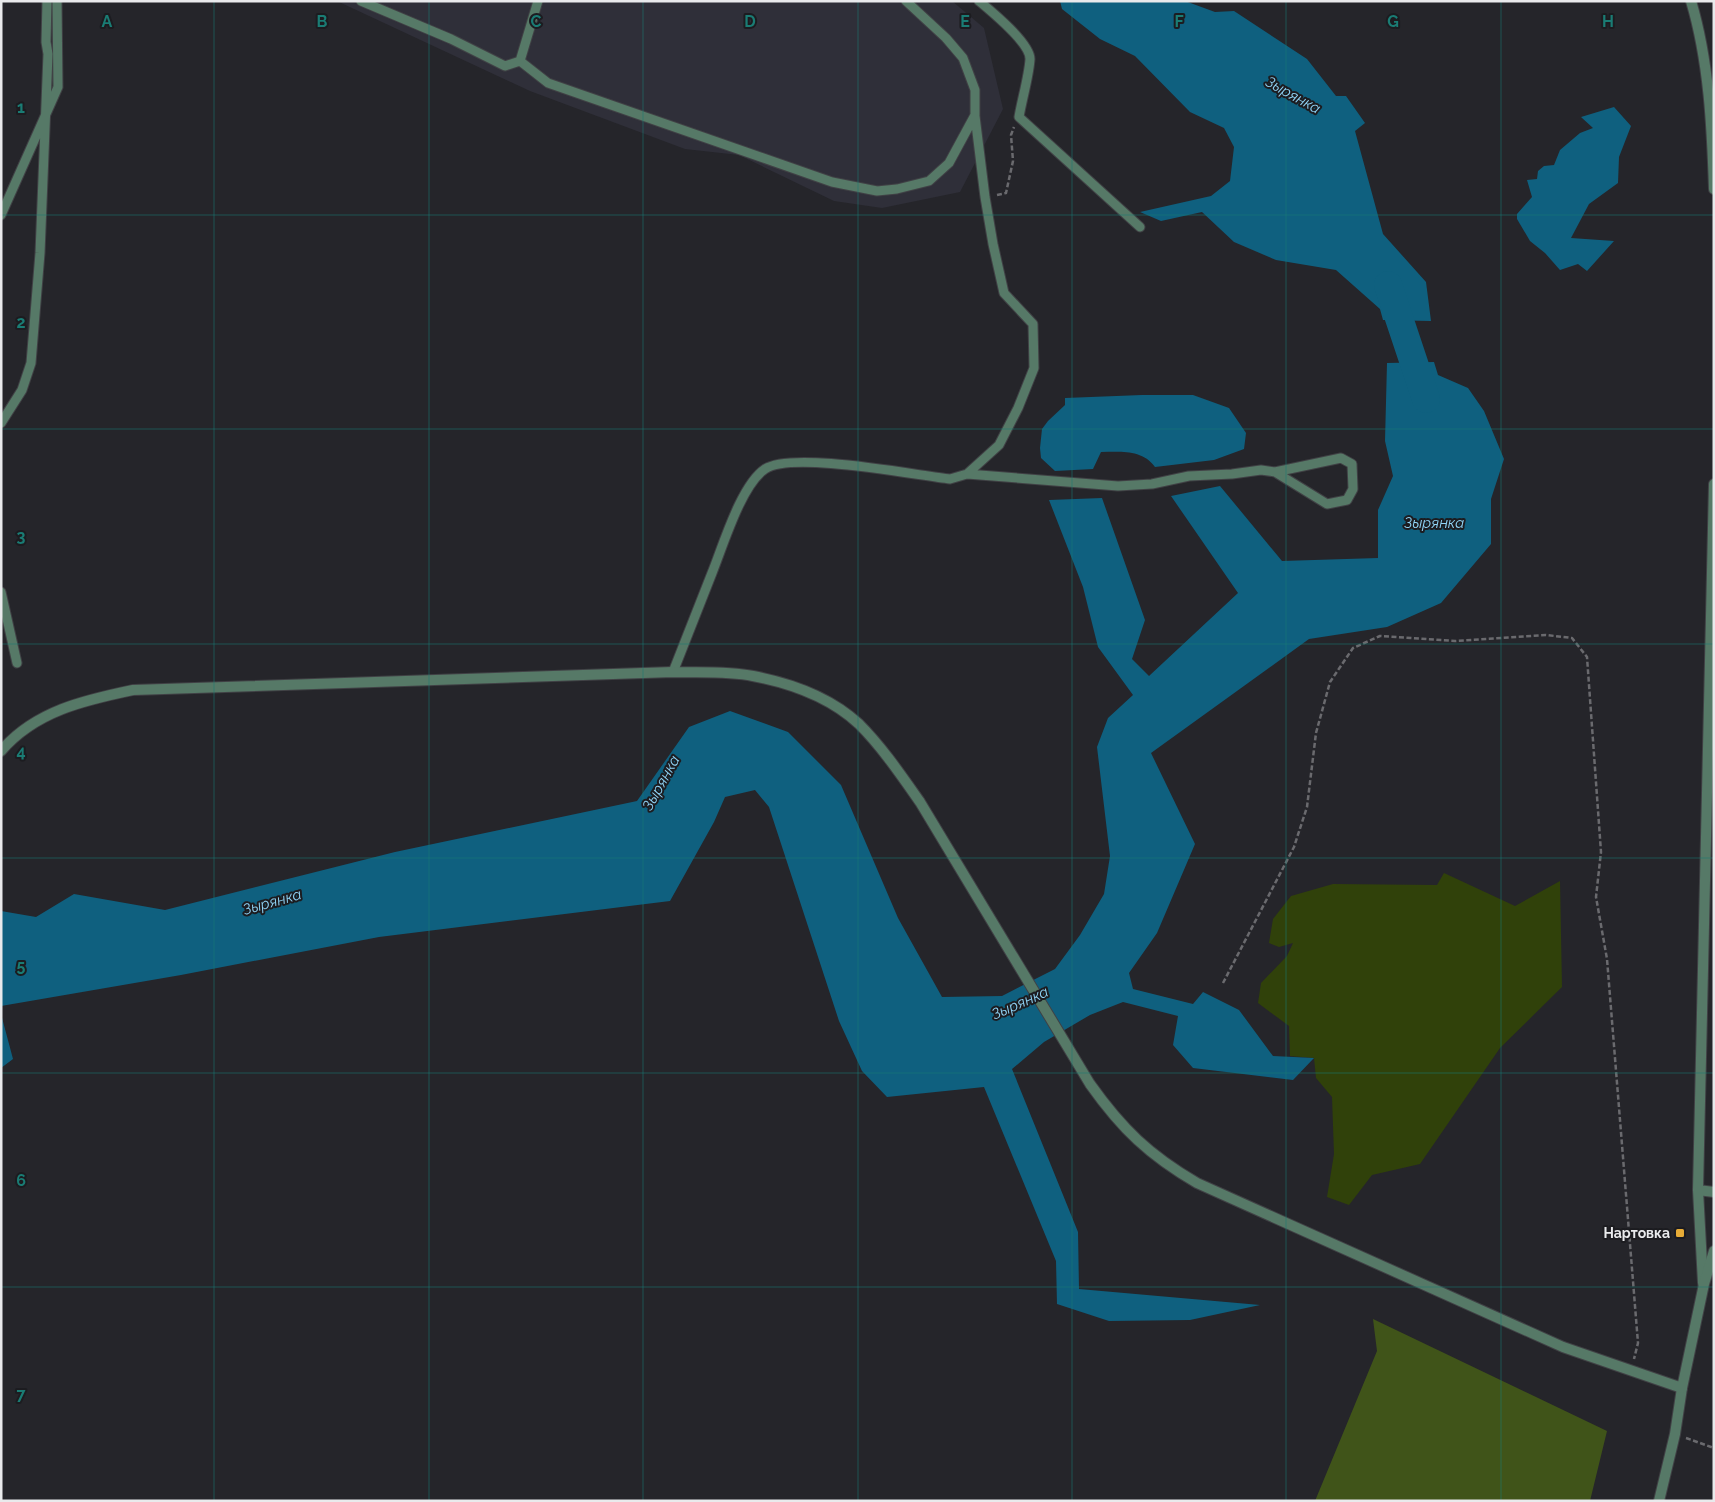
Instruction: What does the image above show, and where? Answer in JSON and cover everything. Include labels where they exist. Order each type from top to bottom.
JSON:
[{"type":"street","points":[[1691,1],[1697,21],[1706,78],[1714,189]]},
{"type":"street","points":[[1704,1284],[1698,1190],[1714,484]]},
{"type":"street","points":[[1,751],[9,741],[51,714],[89,699],[133,690],[673,672],[731,673],[794,686],[840,708],[859,724],[894,765],[920,802],[1004,939],[1076,1063],[1108,1109],[1129,1133],[1150,1152],[1170,1167],[1197,1183],[1563,1347],[1682,1388]]},
{"type":"street","points":[[1698,1190],[1714,1192]]},
{"type":"street","points":[[1658,1501],[1675,1434],[1682,1388],[1704,1284],[1714,1251]]},
{"type":"lane","points":[[1,423],[22,390],[31,363],[40,253],[48,54],[46,42],[47,1]]},
{"type":"lane","points":[[1,215],[58,87],[57,1]]},
{"type":"lane","points":[[361,1],[451,39],[506,66],[520,60],[538,1]]},
{"type":"lane","points":[[673,672],[737,510],[752,483],[766,468],[785,463],[830,463],[950,480],[967,474],[998,445],[1018,408],[1034,368],[1033,324],[1004,293],[993,244],[975,115],[975,90],[963,58],[946,38],[906,1]]},
{"type":"lane","points":[[979,1],[999,18],[1023,43],[1030,57],[1019,117],[1140,227]]},
{"type":"lane","points":[[520,60],[548,83],[832,182],[877,191],[897,190],[929,181],[949,163],[975,115]]},
{"type":"lane","points":[[967,474],[1118,486],[1152,484],[1189,476],[1232,474],[1261,470],[1275,472],[1341,458],[1352,464],[1354,489],[1347,500],[1327,504],[1275,472]]},
{"type":"lane","points":[[1,592],[17,663]]},
{"type":"path","points":[[985,197],[1006,193],[1014,161],[1011,135],[1019,117]]},
{"type":"path","points":[[1223,982],[1294,847],[1307,807],[1316,733],[1330,682],[1353,648],[1380,636],[1455,641],[1546,635],[1572,638],[1586,657],[1600,852],[1596,897],[1606,959],[1638,1343],[1631,1370]]},
{"type":"path","points":[[1675,1434],[1714,1448]]},
{"type":"shaded area","points":[[337,1],[952,1],[984,28],[1003,109],[960,192],[882,208],[834,201],[739,155],[685,149],[530,91]]},
{"type":"green space","points":[[1444,873],[1515,906],[1560,881],[1562,987],[1500,1048],[1420,1164],[1372,1175],[1349,1205],[1327,1197],[1334,1154],[1332,1097],[1316,1078],[1314,1058],[1290,1056],[1289,1026],[1258,1003],[1261,983],[1287,956],[1293,943],[1279,947],[1269,943],[1273,919],[1291,896],[1333,884],[1437,885]]},
{"type":"green space","points":[[1373,1319],[1607,1431],[1590,1501],[1315,1501],[1377,1351]]},
{"type":"water","points":[[1060,1],[1185,1],[1215,12],[1234,11],[1307,59],[1336,96],[1346,96],[1365,123],[1355,131],[1383,234],[1426,282],[1431,321],[1383,320],[1380,309],[1336,270],[1276,260],[1234,242],[1202,212],[1161,221],[1140,212],[1211,196],[1230,181],[1234,147],[1224,128],[1190,112],[1135,56],[1100,39],[1062,9]]},
{"type":"water","points":[[1614,107],[1631,126],[1619,157],[1618,183],[1589,204],[1571,238],[1614,241],[1587,271],[1578,264],[1560,270],[1545,253],[1530,241],[1517,219],[1517,214],[1532,197],[1527,180],[1537,179],[1538,171],[1544,166],[1554,165],[1560,150],[1580,133],[1593,128],[1581,117]]},
{"type":"water","name":"Зырянка","points":[[1434,362],[1438,375],[1468,388],[1484,411],[1504,459],[1491,499],[1491,544],[1441,603],[1387,627],[1309,639],[1151,753],[1195,844],[1157,933],[1129,973],[1133,989],[1193,1004],[1203,992],[1239,1010],[1273,1056],[1314,1058],[1293,1080],[1193,1068],[1173,1045],[1178,1016],[1123,1002],[1090,1015],[1044,1042],[1012,1069],[1078,1232],[1079,1289],[1260,1305],[1190,1320],[1109,1321],[1057,1304],[1056,1261],[984,1087],[887,1097],[862,1071],[839,1021],[769,807],[755,790],[725,797],[714,822],[670,901],[379,937],[181,975],[1,1006],[1,911],[36,917],[74,894],[165,910],[395,852],[637,801],[689,727],[730,711],[788,732],[841,785],[898,918],[942,997],[1002,996],[1055,969],[1080,935],[1104,894],[1110,856],[1097,747],[1108,718],[1133,695],[1098,647],[1083,587],[1049,500],[1102,498],[1145,620],[1132,659],[1149,676],[1238,593],[1171,496],[1220,486],[1282,561],[1378,558],[1378,510],[1393,476],[1385,441],[1387,363]]},
{"type":"water","points":[[1193,395],[1229,408],[1246,433],[1244,449],[1214,460],[1155,467],[1144,457],[1123,452],[1101,452],[1093,469],[1055,471],[1041,458],[1042,429],[1065,405],[1065,398]]},
{"type":"water","points":[[1,1014],[13,1059],[1,1068]]},
{"type":"waterway","name":"Зырянка","points":[[1388,285],[1426,399]]},
{"type":"place","name":"Нартовка","points":[[1680,1233]]}]
